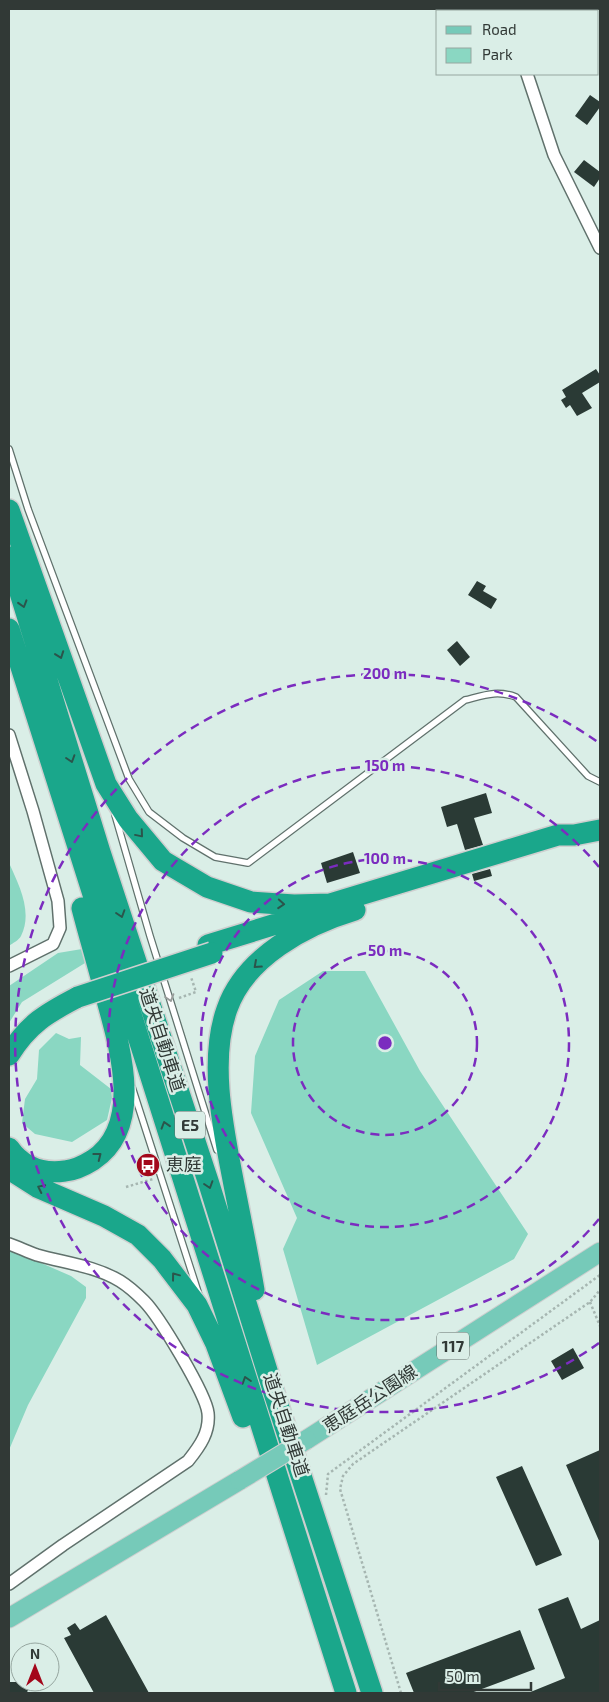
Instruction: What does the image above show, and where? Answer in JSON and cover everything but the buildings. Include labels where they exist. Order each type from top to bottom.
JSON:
[{"type":"highway","points":[[9,510],[106,784],[128,819],[163,861],[207,887],[251,902],[332,910]]},
{"type":"highway","name":"道央自動車道","points":[[9,557],[64,738],[372,1693]]},
{"type":"highway","name":"道央自動車道","points":[[9,629],[346,1693]]},
{"type":"highway","points":[[9,646],[121,1054],[123,1092],[121,1120],[110,1143],[102,1154],[86,1165],[71,1170],[42,1171],[27,1166],[14,1156],[9,1148]]},
{"type":"highway","points":[[9,1035],[29,1014],[45,1003],[558,835],[574,835],[600,830]]},
{"type":"highway","points":[[274,1393],[226,1142],[219,1081],[221,1032],[227,1008],[237,988],[253,968],[276,948],[306,930],[332,910]]},
{"type":"highway","points":[[9,1055],[30,1026],[78,992]]},
{"type":"highway","points":[[9,1166],[15,1173],[37,1187],[104,1216],[138,1235],[162,1259],[197,1305],[216,1344],[251,1438],[317,1636],[341,1693]]},
{"type":"main road","name":"恵庭岳公園線","points":[[9,1618],[306,1440],[600,1252]]},
{"type":"street","points":[[527,75],[554,155],[600,248]]},
{"type":"street","points":[[9,735],[33,811],[58,901],[60,928],[52,944],[9,966]]},
{"type":"street","points":[[9,1244],[36,1254],[97,1270],[121,1282],[139,1296],[161,1322],[201,1392],[208,1412],[207,1433],[199,1448],[188,1461],[63,1545],[9,1584]]},
{"type":"lane","points":[[9,449],[28,509],[129,779],[149,812],[183,838],[215,857],[248,864],[465,700],[487,694],[503,692],[516,697],[588,776],[600,782]]},
{"type":"lane","points":[[106,784],[150,936],[220,1160]]},
{"type":"lane","points":[[121,1054],[216,1344]]},
{"type":"lane","points":[[226,1179],[246,1242]]},
{"type":"path","points":[[177,998],[196,992],[188,970]]},
{"type":"path","points":[[126,1187],[155,1178]]},
{"type":"path","points":[[328,1504],[326,1494],[328,1474],[600,1275]]},
{"type":"path","points":[[401,1693],[340,1489],[343,1476],[353,1464],[590,1302],[600,1290]]},
{"type":"path","points":[[590,1302],[600,1326]]},
{"type":"green space","points":[[9,863],[23,899],[26,918],[21,936],[9,946]]},
{"type":"green space","points":[[82,949],[85,963],[22,1002],[9,1023],[9,986],[58,953]]},
{"type":"green space","points":[[323,971],[365,971],[420,1071],[528,1234],[514,1259],[317,1365],[283,1249],[297,1218],[251,1113],[255,1056],[279,1000]]},
{"type":"green space","points":[[56,1033],[69,1039],[81,1037],[80,1065],[111,1089],[112,1098],[107,1120],[72,1142],[35,1134],[22,1123],[25,1099],[37,1079],[39,1050]]},
{"type":"green space","points":[[9,1249],[71,1276],[86,1287],[86,1298],[28,1405],[9,1450]]},
{"type":"place","name":"恵庭","points":[[148,1165]]}]
